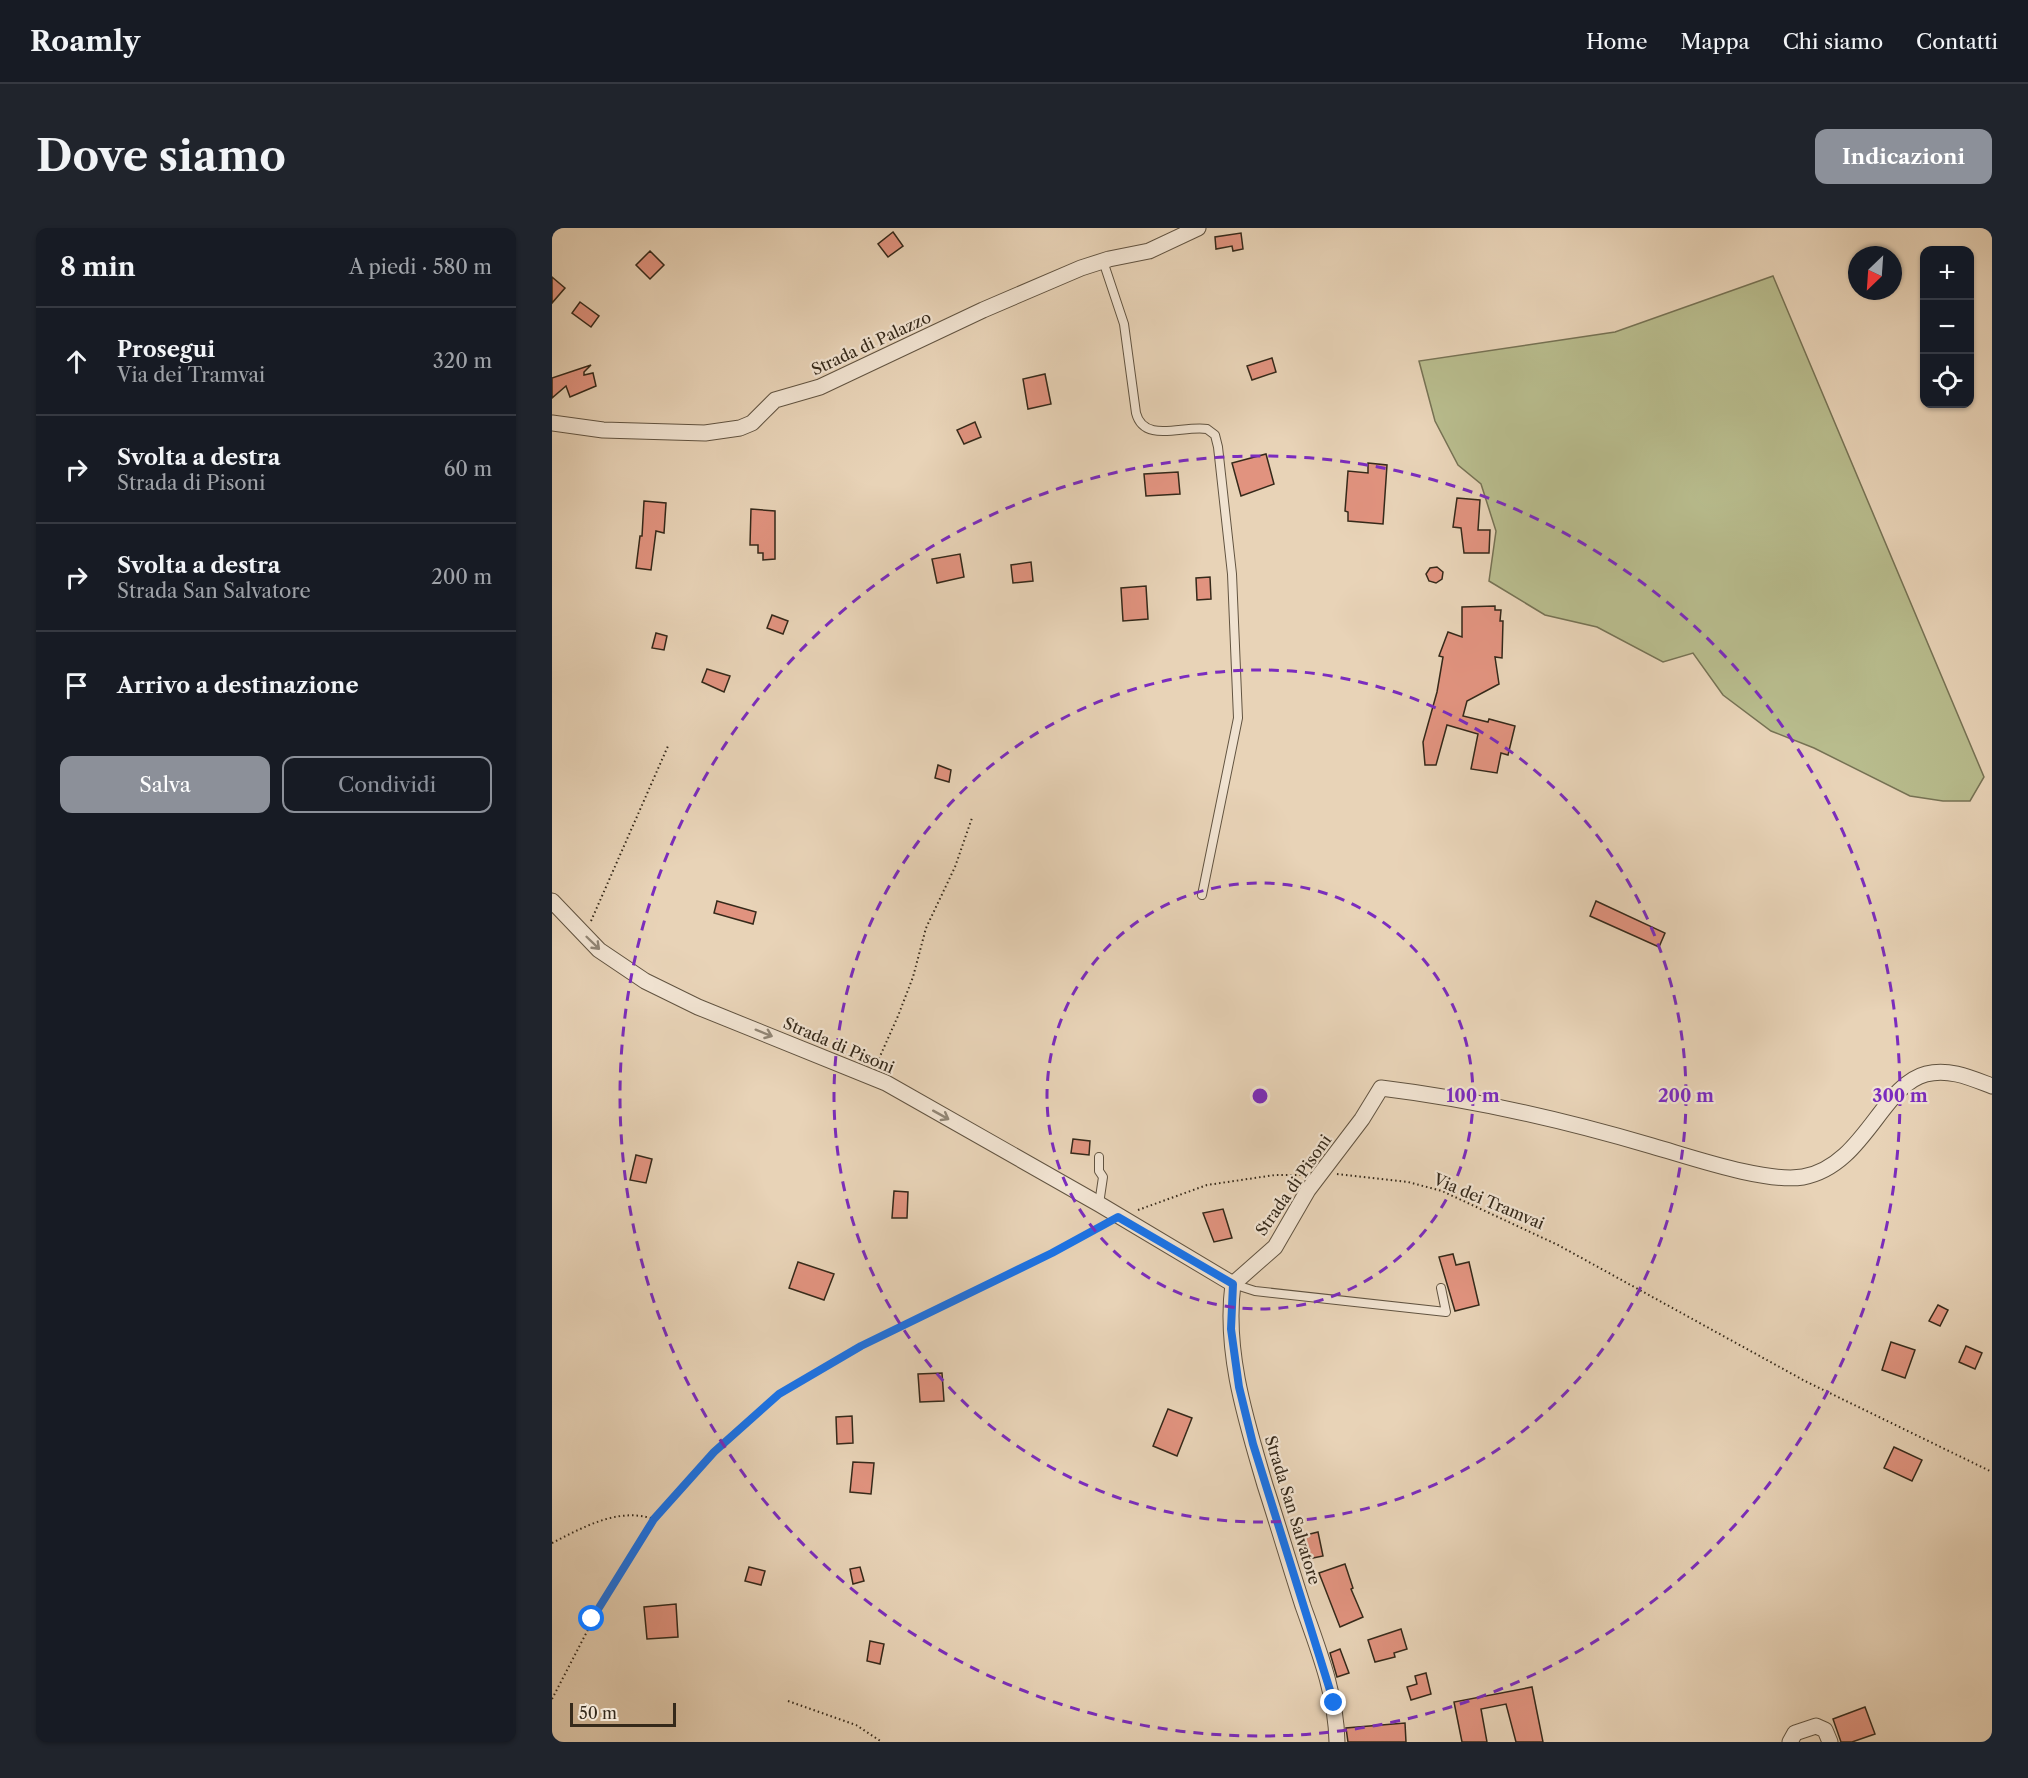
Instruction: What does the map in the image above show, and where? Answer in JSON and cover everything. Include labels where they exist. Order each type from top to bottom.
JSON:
[{"type":"street","name":"Strada di Palazzo","points":[[552,423],[603,430],[705,433],[734,430],[752,423],[775,400],[820,387],[983,310],[1103,261],[1149,251],[1198,228]]},
{"type":"street","name":"Strada di Pisoni","points":[[552,901],[582,933],[621,966],[660,989],[872,1077],[1099,1204],[1233,1284],[1275,1247],[1308,1190],[1362,1119],[1381,1088],[1500,1107],[1749,1172],[1792,1178],[1819,1172],[1836,1162],[1864,1136],[1890,1101],[1922,1075],[1955,1073],[1992,1086]]},
{"type":"street","name":"Strada San Salvatore","points":[[1233,1284],[1231,1329],[1239,1387],[1253,1444],[1291,1569],[1329,1683],[1337,1742]]},
{"type":"street","points":[[1790,1742],[1795,1733],[1816,1726],[1823,1728],[1830,1742]]},
{"type":"lane","points":[[1103,261],[1122,315],[1136,413],[1140,423],[1154,431],[1207,429],[1215,435],[1218,447],[1232,574],[1238,718],[1202,895]]},
{"type":"lane","points":[[1099,1157],[1099,1171],[1103,1177],[1099,1204]]},
{"type":"lane","points":[[1233,1284],[1255,1291],[1446,1312],[1441,1288]]},
{"type":"path","points":[[582,933],[597,910],[668,746]]},
{"type":"path","points":[[872,1077],[913,977],[926,928],[955,867],[972,818]]},
{"type":"path","name":"Via dei Tramvai","points":[[552,1699],[605,1597],[654,1519],[732,1435],[779,1394],[861,1346],[1052,1253],[1118,1217],[1207,1185],[1323,1172],[1408,1182],[1442,1191],[1558,1245],[1805,1381],[1992,1472]]},
{"type":"path","points":[[552,1543],[606,1518],[639,1514],[654,1519]]},
{"type":"path","points":[[788,1701],[856,1725],[882,1742]]},
{"type":"green space","points":[[1773,276],[1984,777],[1970,801],[1943,801],[1910,796],[1814,748],[1771,731],[1723,695],[1693,653],[1663,662],[1597,627],[1545,615],[1489,581],[1496,531],[1481,484],[1458,465],[1435,421],[1419,361],[1615,332]]},
{"type":"building","points":[[893,232],[903,246],[888,257],[878,244]]},
{"type":"building","points":[[1241,233],[1243,249],[1233,251],[1232,246],[1216,249],[1215,237]]},
{"type":"building","points":[[650,251],[664,265],[650,279],[636,265]]},
{"type":"building","points":[[552,277],[565,288],[552,303]]},
{"type":"building","points":[[580,302],[599,316],[591,327],[572,313]]},
{"type":"building","points":[[1272,358],[1276,372],[1252,380],[1247,366]]},
{"type":"building","points":[[591,365],[584,375],[593,373],[596,386],[570,397],[566,386],[552,398],[552,378]]},
{"type":"building","points":[[1045,374],[1051,404],[1028,409],[1023,379]]},
{"type":"building","points":[[975,422],[981,437],[964,444],[957,430]]},
{"type":"building","points":[[1266,454],[1274,484],[1241,496],[1232,463]]},
{"type":"building","points":[[1368,463],[1387,465],[1383,524],[1348,521],[1348,512],[1345,511],[1348,471],[1368,473]]},
{"type":"building","points":[[1178,472],[1180,494],[1146,496],[1144,474]]},
{"type":"building","points":[[1457,498],[1480,500],[1478,530],[1490,530],[1489,553],[1464,553],[1461,528],[1453,527]]},
{"type":"building","points":[[644,501],[666,503],[664,533],[656,531],[651,570],[636,568],[640,536],[642,536]]},
{"type":"building","points":[[751,509],[775,511],[775,559],[763,560],[763,553],[758,553],[758,545],[750,545]]},
{"type":"building","points":[[960,554],[964,577],[937,583],[932,559]]},
{"type":"building","points":[[1031,562],[1033,581],[1013,583],[1011,565]]},
{"type":"building","points":[[1437,567],[1443,572],[1442,579],[1436,583],[1429,581],[1426,574],[1430,568]]},
{"type":"building","points":[[1210,577],[1211,599],[1197,600],[1196,578]]},
{"type":"building","points":[[1146,586],[1148,619],[1123,621],[1121,588]]},
{"type":"building","points":[[1495,606],[1495,610],[1501,610],[1500,621],[1503,621],[1502,658],[1495,657],[1499,684],[1467,701],[1463,716],[1488,722],[1489,719],[1515,726],[1508,755],[1501,753],[1497,773],[1471,769],[1478,734],[1447,725],[1436,765],[1425,765],[1423,742],[1437,692],[1443,657],[1439,656],[1448,632],[1462,637],[1462,607]]},
{"type":"building","points":[[772,615],[788,621],[783,634],[767,628]]},
{"type":"building","points":[[656,633],[667,636],[664,650],[652,648]]},
{"type":"building","points":[[707,669],[730,676],[724,692],[702,682]]},
{"type":"building","points":[[938,765],[951,770],[949,782],[935,778]]},
{"type":"building","points":[[717,901],[756,912],[753,924],[714,913]]},
{"type":"building","points":[[1596,901],[1665,933],[1659,947],[1590,916]]},
{"type":"building","points":[[1073,1139],[1090,1141],[1089,1155],[1071,1153]]},
{"type":"building","points":[[636,1155],[652,1159],[646,1183],[630,1180]]},
{"type":"building","points":[[894,1191],[908,1192],[907,1218],[892,1218]]},
{"type":"building","points":[[1223,1209],[1232,1238],[1214,1242],[1203,1213]]},
{"type":"building","points":[[1453,1254],[1456,1265],[1469,1262],[1479,1305],[1455,1311],[1439,1257]]},
{"type":"building","points":[[798,1262],[834,1274],[824,1300],[789,1288]]},
{"type":"building","points":[[1938,1305],[1948,1310],[1940,1326],[1929,1321]]},
{"type":"building","points":[[1891,1342],[1915,1350],[1905,1378],[1882,1370]]},
{"type":"building","points":[[1966,1346],[1982,1353],[1975,1369],[1959,1362]]},
{"type":"building","points":[[942,1373],[944,1401],[920,1402],[918,1374]]},
{"type":"building","points":[[1168,1409],[1192,1418],[1177,1456],[1153,1446]]},
{"type":"building","points":[[852,1416],[853,1443],[837,1444],[836,1417]]},
{"type":"building","points":[[1894,1447],[1922,1460],[1912,1481],[1884,1468]]},
{"type":"building","points":[[853,1462],[874,1463],[871,1494],[850,1492]]},
{"type":"building","points":[[1318,1532],[1323,1556],[1303,1560],[1298,1537]]},
{"type":"building","points":[[1345,1564],[1353,1588],[1351,1589],[1363,1617],[1340,1627],[1319,1573]]},
{"type":"building","points":[[749,1567],[765,1571],[761,1585],[745,1581]]},
{"type":"building","points":[[860,1567],[864,1581],[853,1584],[850,1569]]},
{"type":"building","points":[[676,1604],[678,1637],[647,1639],[644,1607]]},
{"type":"building","points":[[1401,1629],[1407,1649],[1394,1653],[1395,1657],[1375,1662],[1368,1640]]},
{"type":"building","points":[[870,1641],[884,1644],[880,1664],[867,1661]]},
{"type":"building","points":[[1340,1649],[1349,1673],[1337,1677],[1330,1653]]},
{"type":"building","points":[[1426,1673],[1431,1694],[1411,1700],[1407,1687],[1417,1684],[1415,1676]]},
{"type":"building","points":[[1532,1687],[1543,1742],[1516,1742],[1506,1704],[1481,1709],[1487,1742],[1462,1742],[1454,1702]]},
{"type":"building","points":[[1865,1707],[1875,1734],[1852,1742],[1841,1742],[1833,1719]]},
{"type":"building","points":[[1405,1723],[1406,1742],[1348,1742],[1346,1728]]},
{"type":"route","points":[[592,1619],[654,1519],[714,1452],[779,1394],[861,1346],[1052,1253],[1118,1217],[1233,1284],[1231,1329],[1233,1357],[1239,1387],[1253,1444],[1334,1703]]}]
